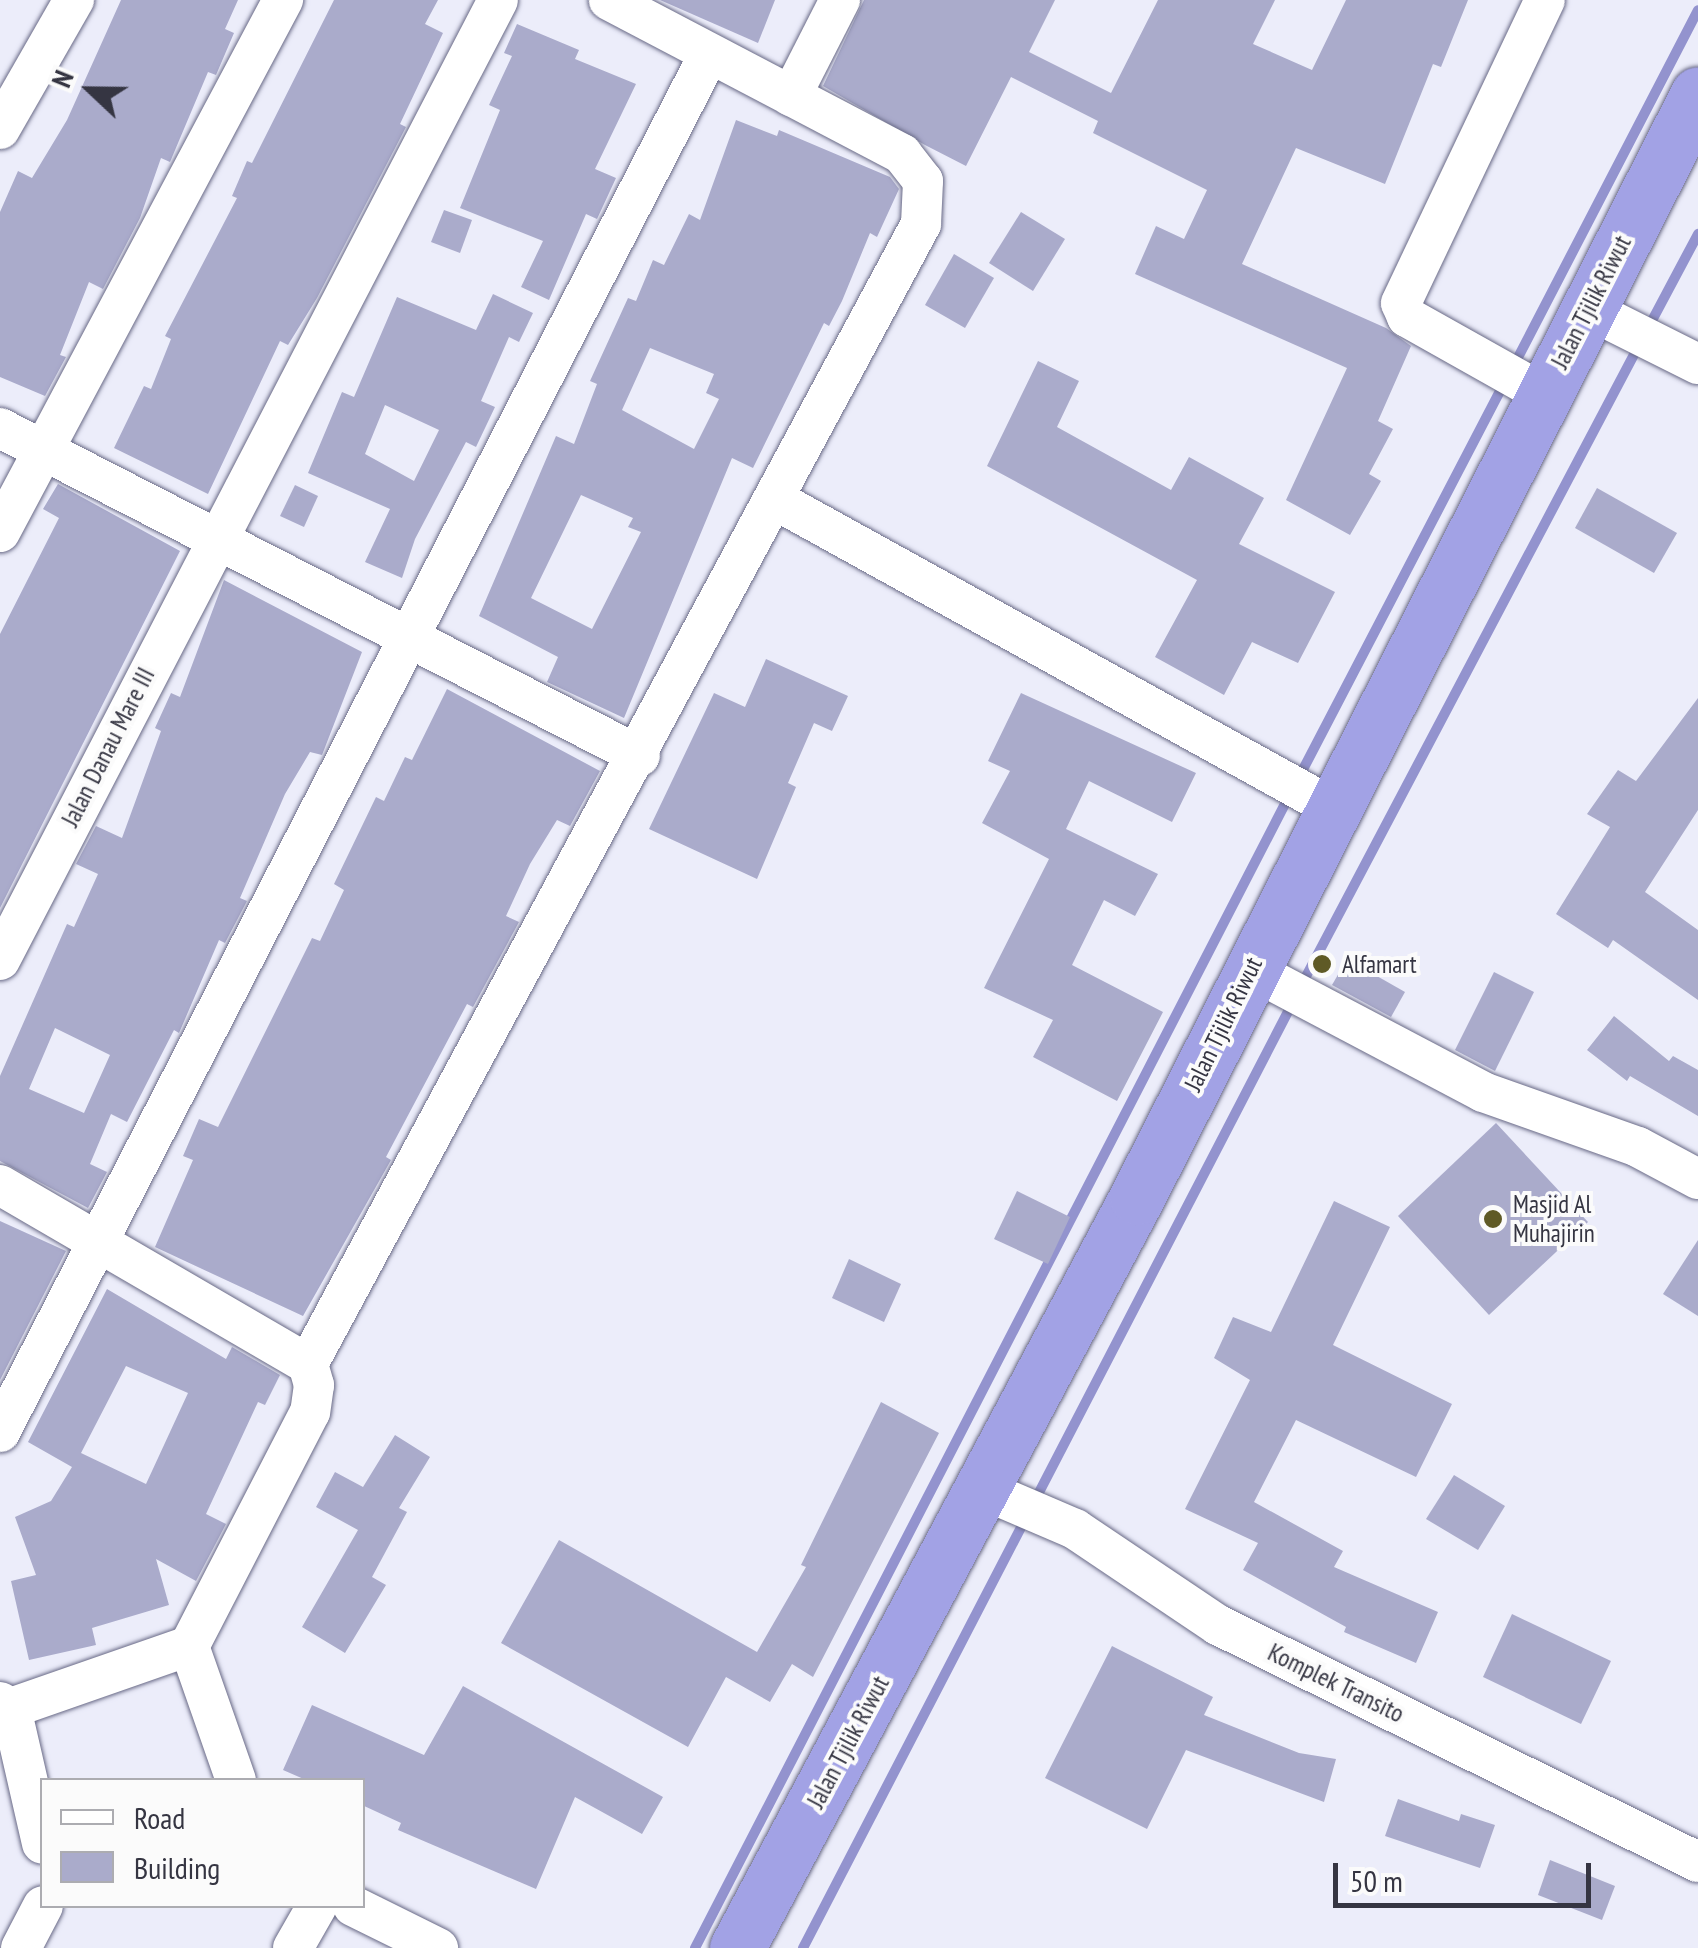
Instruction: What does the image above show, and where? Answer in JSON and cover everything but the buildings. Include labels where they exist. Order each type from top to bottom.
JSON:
[{"type":"highway","name":"Jalan Tjilik Riwut","points":[[737,1948],[984,1490],[1698,94]]},
{"type":"street","points":[[0,129],[74,0]]},
{"type":"street","points":[[0,532],[283,0]]},
{"type":"street","name":"Jalan Danau Mare III","points":[[0,960],[217,535],[498,0]]},
{"type":"street","points":[[308,1364],[640,756],[922,224],[924,205],[918,169],[902,154],[609,0]]},
{"type":"street","points":[[791,96],[840,0]]},
{"type":"street","points":[[1544,394],[1407,317],[1400,303],[1545,0]]},
{"type":"street","points":[[0,1432],[101,1242],[708,54]]},
{"type":"street","points":[[1588,309],[1698,364]]},
{"type":"street","points":[[0,428],[217,535],[407,639],[640,756]]},
{"type":"street","points":[[774,499],[1333,808]]},
{"type":"street","points":[[1250,968],[1484,1092],[1638,1147],[1698,1179]]},
{"type":"street","points":[[0,1185],[308,1364],[314,1385],[310,1412],[189,1646],[5,1705],[40,1836]]},
{"type":"street","name":"Komplek Transito","points":[[984,1490],[1075,1529],[1218,1626],[1698,1862]]},
{"type":"street","points":[[189,1646],[235,1778]]},
{"type":"street","points":[[21,1948],[42,1908]]},
{"type":"street","points":[[294,1948],[317,1908]]},
{"type":"street","points":[[357,1908],[438,1948]]},
{"type":"waterway","points":[[1512,369],[1698,10]]},
{"type":"waterway","points":[[1647,330],[1698,234]]},
{"type":"waterway","points":[[1302,984],[1639,345]]},
{"type":"waterway","points":[[1297,781],[1504,384]]},
{"type":"waterway","points":[[695,1948],[1289,796]]},
{"type":"waterway","points":[[1033,1504],[1294,1000]]},
{"type":"waterway","points":[[803,1948],[1025,1519]]},
{"type":"place","name":"Alfamart","points":[[1322,964]]},
{"type":"place","name":"Masjid Al Muhajirin","points":[[1493,1219]]}]
